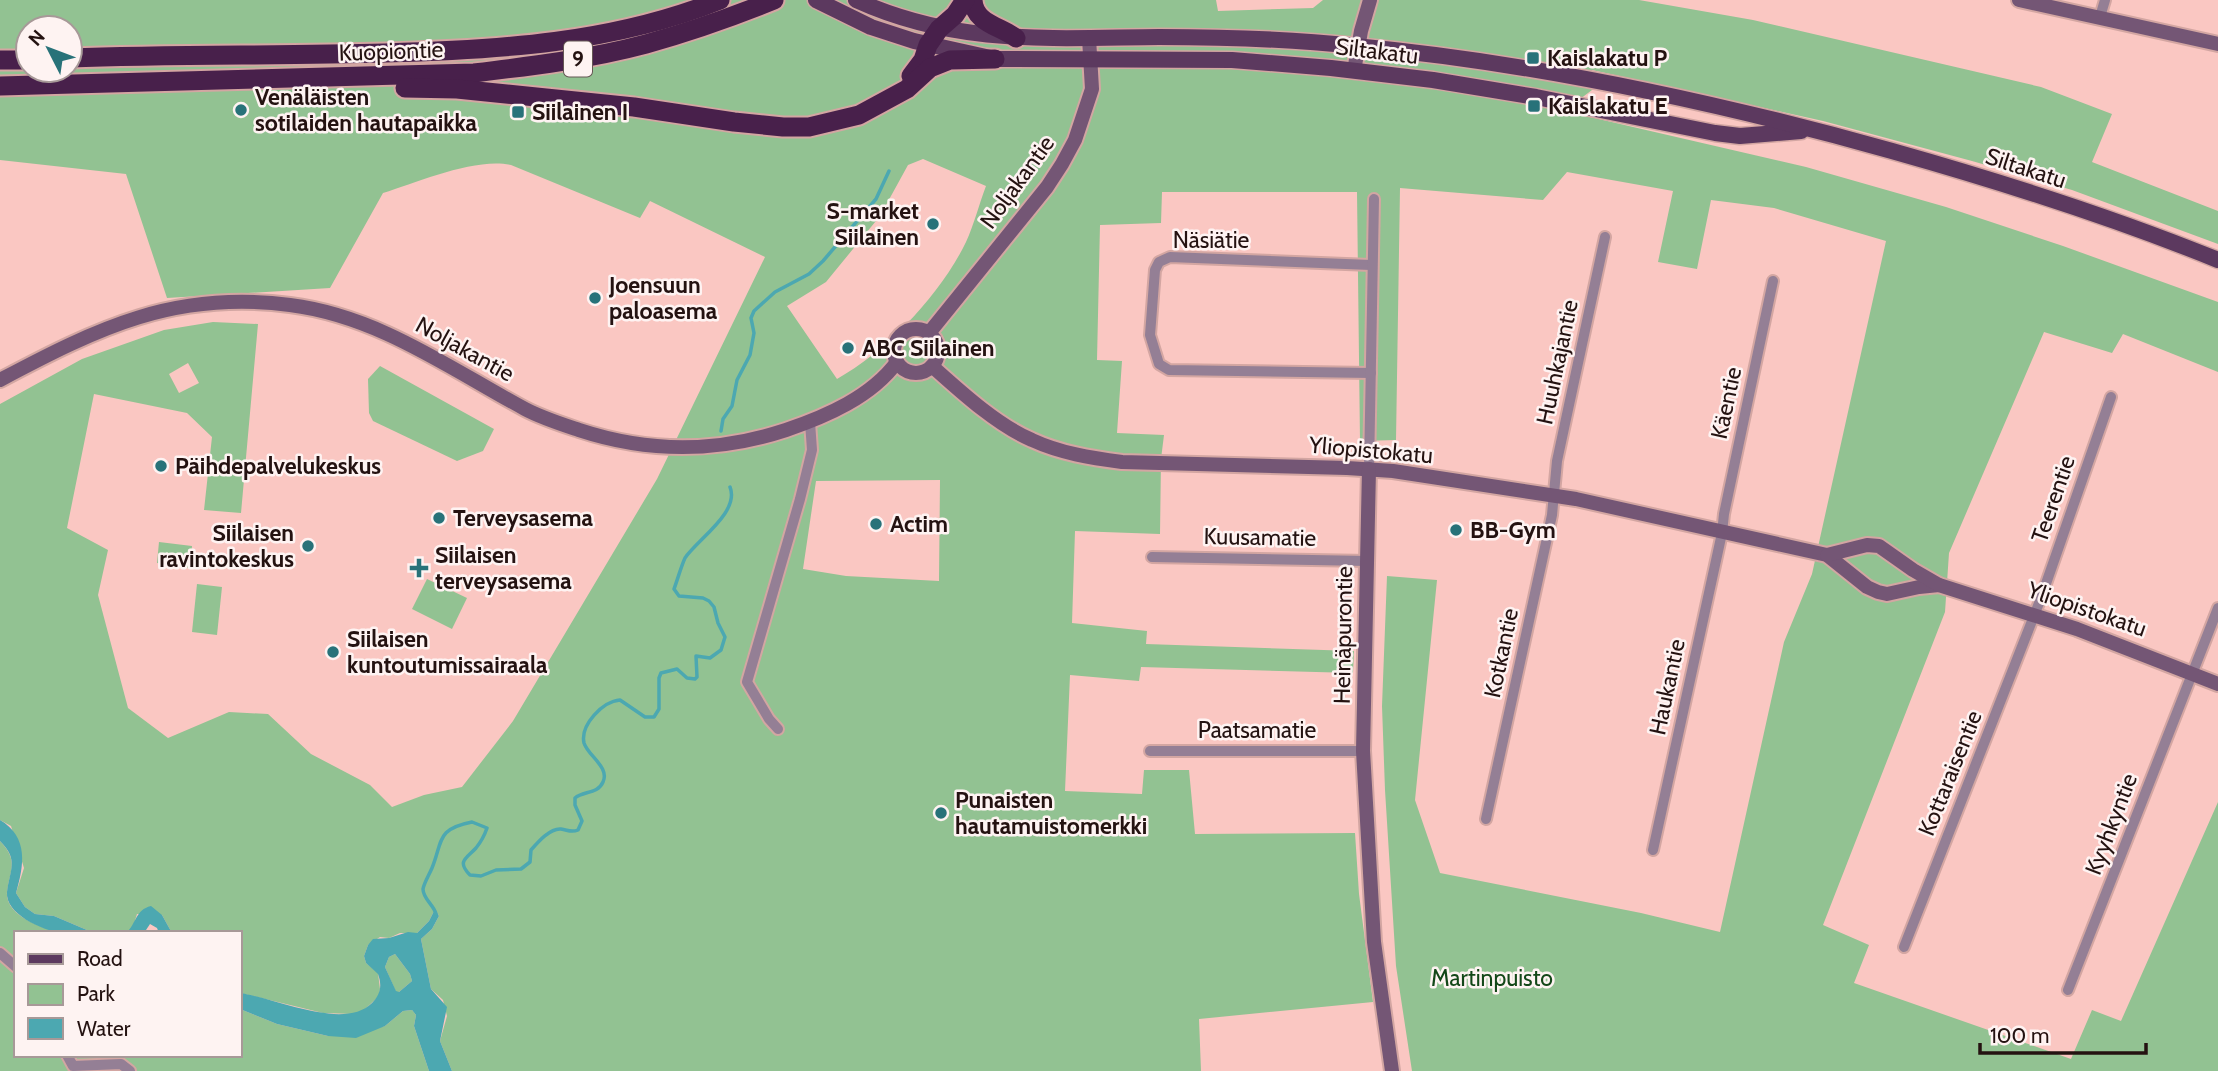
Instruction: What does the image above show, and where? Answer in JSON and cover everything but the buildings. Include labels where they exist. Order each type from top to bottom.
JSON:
[{"type":"highway","name":"Kuopiontie","points":[[0,86],[474,73],[587,57],[645,44],[774,0]]},
{"type":"highway","points":[[894,94],[915,71],[934,37],[965,0]]},
{"type":"highway","points":[[974,0],[974,8],[981,18],[1003,28],[1016,38]]},
{"type":"highway","name":"Kuopiontie","points":[[84,58],[471,51],[583,38],[639,25],[717,1]]},
{"type":"highway","points":[[375,77],[395,87],[457,89],[783,127],[809,127],[859,115],[907,89],[930,68],[950,60],[995,59]]},
{"type":"main road","points":[[816,0],[871,27],[934,37]]},
{"type":"main road","points":[[856,1],[934,37]]},
{"type":"main road","name":"Siltakatu","points":[[934,37],[1214,37],[1358,46],[1576,78],[1684,99],[1816,130],[1976,175],[2218,260]]},
{"type":"main road","name":"Siltakatu","points":[[934,37],[995,59],[1232,60],[1433,80],[1536,97],[1715,134],[1740,136],[1816,130]]},
{"type":"street","points":[[1354,71],[1370,0]]},
{"type":"street","points":[[2019,0],[2218,43]]},
{"type":"street","points":[[2100,18],[2105,0]]},
{"type":"street","name":"Noljakantie","points":[[929,333],[1047,187],[1062,164],[1075,140],[1092,89],[1089,38]]},
{"type":"street","name":"Heinäpurontie","points":[[1374,199],[1363,751],[1374,942],[1392,1071]]},
{"type":"street","name":"Huuhkajantie","points":[[1555,496],[1557,461],[1605,237]]},
{"type":"street","name":"Näsiätie","points":[[1371,265],[1170,257],[1159,262],[1155,270],[1150,335],[1159,364],[1169,370],[1371,373]]},
{"type":"street","name":"Käentie","points":[[1722,533],[1773,281]]},
{"type":"street","name":"Noljakantie","points":[[0,380],[73,341],[159,311],[204,303],[239,301],[291,305],[333,313],[368,325],[434,356],[527,410],[563,424],[619,442],[684,448],[771,435],[810,422],[859,397],[885,379],[897,362]]},
{"type":"street","points":[[914,329],[929,333],[938,345],[938,353],[932,366],[917,373],[909,372],[897,362],[894,349],[901,335],[914,329]]},
{"type":"street","name":"Yliopistokatu","points":[[932,366],[977,405],[1031,440],[1070,453],[1122,462],[1393,471],[1555,496],[1827,555],[1867,587],[1887,594],[1939,585]]},
{"type":"street","name":"Teerentie","points":[[2035,614],[2111,397]]},
{"type":"street","points":[[778,729],[747,682],[813,450],[810,422]]},
{"type":"street","name":"Kotkantie","points":[[1486,819],[1555,496]]},
{"type":"street","name":"Haukantie","points":[[1653,850],[1722,533]]},
{"type":"street","name":"Yliopistokatu","points":[[1827,555],[1860,546],[1879,546],[1939,585],[2035,614],[2218,684]]},
{"type":"street","name":"Kuusamatie","points":[[1152,557],[1368,561]]},
{"type":"street","name":"Kyyhkyntie","points":[[2068,990],[2218,608]]},
{"type":"street","name":"Kottaraisentie","points":[[1904,947],[2035,614]]},
{"type":"street","name":"Paatsamatie","points":[[1150,751],[1363,751]]},
{"type":"street","points":[[0,953],[14,965]]},
{"type":"street","points":[[68,1057],[73,1066],[121,1063],[130,1071]]},
{"type":"green space","name":"Martinpuisto","points":[[0,0],[1216,0],[1218,11],[1313,8],[1323,0],[1639,0],[1753,20],[2041,87],[2112,114],[2092,162],[2218,211],[2218,244],[2072,190],[1972,161],[1823,121],[1592,70],[1596,87],[1564,111],[1806,167],[1946,207],[2218,302],[2218,372],[2123,334],[2112,353],[2044,332],[1949,553],[1945,612],[1823,925],[1869,945],[1854,983],[2071,1059],[2092,1010],[2121,1021],[2218,802],[2218,1071],[1412,1071],[1396,966],[1385,790],[1382,706],[1387,576],[1437,580],[1415,800],[1440,873],[1641,913],[1720,932],[1784,642],[1812,574],[1886,241],[1774,208],[1711,200],[1697,269],[1658,262],[1673,191],[1567,172],[1543,200],[1400,188],[1396,440],[1360,441],[1357,192],[1162,192],[1161,223],[1100,225],[1097,360],[1122,361],[1117,433],[1164,435],[1160,534],[1075,531],[1072,623],[1147,631],[1146,644],[1354,651],[1353,673],[1141,667],[1139,681],[1070,675],[1065,791],[1142,794],[1144,770],[1189,770],[1195,834],[1355,833],[1359,894],[1373,1002],[1199,1019],[1201,1071],[452,1071],[440,1041],[447,1016],[443,1000],[431,989],[421,939],[432,929],[439,916],[435,909],[429,921],[417,933],[380,937],[368,945],[364,956],[366,963],[378,973],[379,996],[364,1010],[353,1014],[323,1013],[242,993],[242,931],[171,931],[162,915],[137,914],[133,927],[128,931],[89,931],[54,916],[35,914],[25,907],[16,893],[24,868],[11,826],[0,820],[0,404],[82,359],[164,330],[213,322],[258,324],[241,513],[204,510],[212,437],[187,413],[94,394],[67,528],[108,550],[98,595],[128,708],[168,738],[229,712],[268,714],[311,754],[370,785],[392,807],[424,795],[462,787],[513,721],[657,479],[765,257],[650,201],[640,218],[511,165],[481,164],[383,193],[330,288],[167,298],[126,174],[0,160]],"holes":[[[923,159],[986,186],[966,242],[927,301],[911,320],[875,353],[837,379],[787,306],[826,282],[880,216],[908,165]],[[188,363],[199,383],[179,393],[169,374]],[[940,480],[939,581],[846,576],[803,569],[816,481]]]},
{"type":"green space","points":[[380,366],[494,429],[483,451],[457,461],[373,421],[369,413],[368,379]]},
{"type":"green space","points":[[159,542],[192,546],[190,568],[157,563]]},
{"type":"green space","points":[[427,579],[467,598],[452,629],[412,609]]},
{"type":"green space","points":[[197,584],[222,587],[217,635],[192,632]]},
{"type":"green space","points":[[0,841],[10,854],[11,871],[7,892],[12,908],[26,920],[54,931],[14,931],[14,1057],[242,1057],[242,1010],[277,1024],[328,1036],[385,1026],[403,1011],[412,1010],[416,1015],[414,1026],[429,1071],[0,1071]]},
{"type":"green space","points":[[395,954],[412,981],[399,992],[396,992],[385,967],[389,957]]},
{"type":"water","points":[[0,820],[16,835],[20,843],[22,863],[16,893],[25,907],[35,914],[54,916],[89,931],[53,931],[35,925],[18,914],[8,900],[10,854],[0,841]]},
{"type":"water","points":[[151,906],[162,915],[171,931],[158,931],[150,924],[145,931],[128,931],[146,908]]},
{"type":"water","points":[[435,909],[439,916],[432,929],[421,939],[431,989],[447,1007],[440,1041],[452,1071],[429,1071],[414,1026],[416,1015],[412,1010],[403,1011],[385,1026],[356,1038],[328,1036],[277,1024],[242,1010],[242,993],[327,1013],[360,1011],[372,1003],[380,989],[378,974],[366,963],[364,956],[368,945],[373,939],[389,938],[408,932],[417,933],[429,921]],"holes":[[[395,954],[412,981],[399,992],[396,991],[385,967],[389,957]]]},
{"type":"waterway","points":[[721,431],[723,419],[732,406],[737,380],[750,355],[754,333],[751,318],[754,311],[775,292],[809,274],[823,261],[876,199],[889,171]]},
{"type":"waterway","points":[[436,914],[423,889],[446,833],[452,828],[472,822],[487,828],[478,846],[464,860],[464,866],[470,875],[481,876],[496,870],[521,869],[530,862],[531,850],[549,833],[557,829],[578,830],[582,821],[575,798],[598,789],[603,782],[604,771],[584,743],[586,729],[594,715],[613,701],[620,700],[645,717],[654,717],[659,709],[661,673],[677,669],[687,678],[695,679],[696,656],[710,658],[721,650],[725,637],[714,607],[703,598],[679,596],[674,589],[685,558],[716,525],[729,506],[730,487]]},
{"type":"place","name":"Kaislakatu P","points":[[1533,58]]},
{"type":"place","name":"Kaislakatu E","points":[[1534,106]]},
{"type":"place","name":"Venäläisten sotilaiden hautapaikka","points":[[241,110]]},
{"type":"place","name":"Siilainen I","points":[[518,112]]},
{"type":"place","name":"S-market Siilainen","points":[[933,224]]},
{"type":"place","name":"Joensuun paloasema","points":[[595,298]]},
{"type":"place","name":"ABC Siilainen","points":[[848,348]]},
{"type":"place","name":"Päihdepalvelukeskus","points":[[161,466]]},
{"type":"place","name":"Terveysasema","points":[[439,518]]},
{"type":"place","name":"Actim","points":[[876,524]]},
{"type":"place","name":"BB-Gym","points":[[1456,530]]},
{"type":"place","name":"Siilaisen ravintokeskus","points":[[308,546]]},
{"type":"place","name":"Siilaisen terveysasema","points":[[419,568]]},
{"type":"place","name":"Siilaisen kuntoutumissairaala","points":[[333,652]]},
{"type":"place","name":"Punaisten hautamuistomerkki","points":[[941,813]]}]
